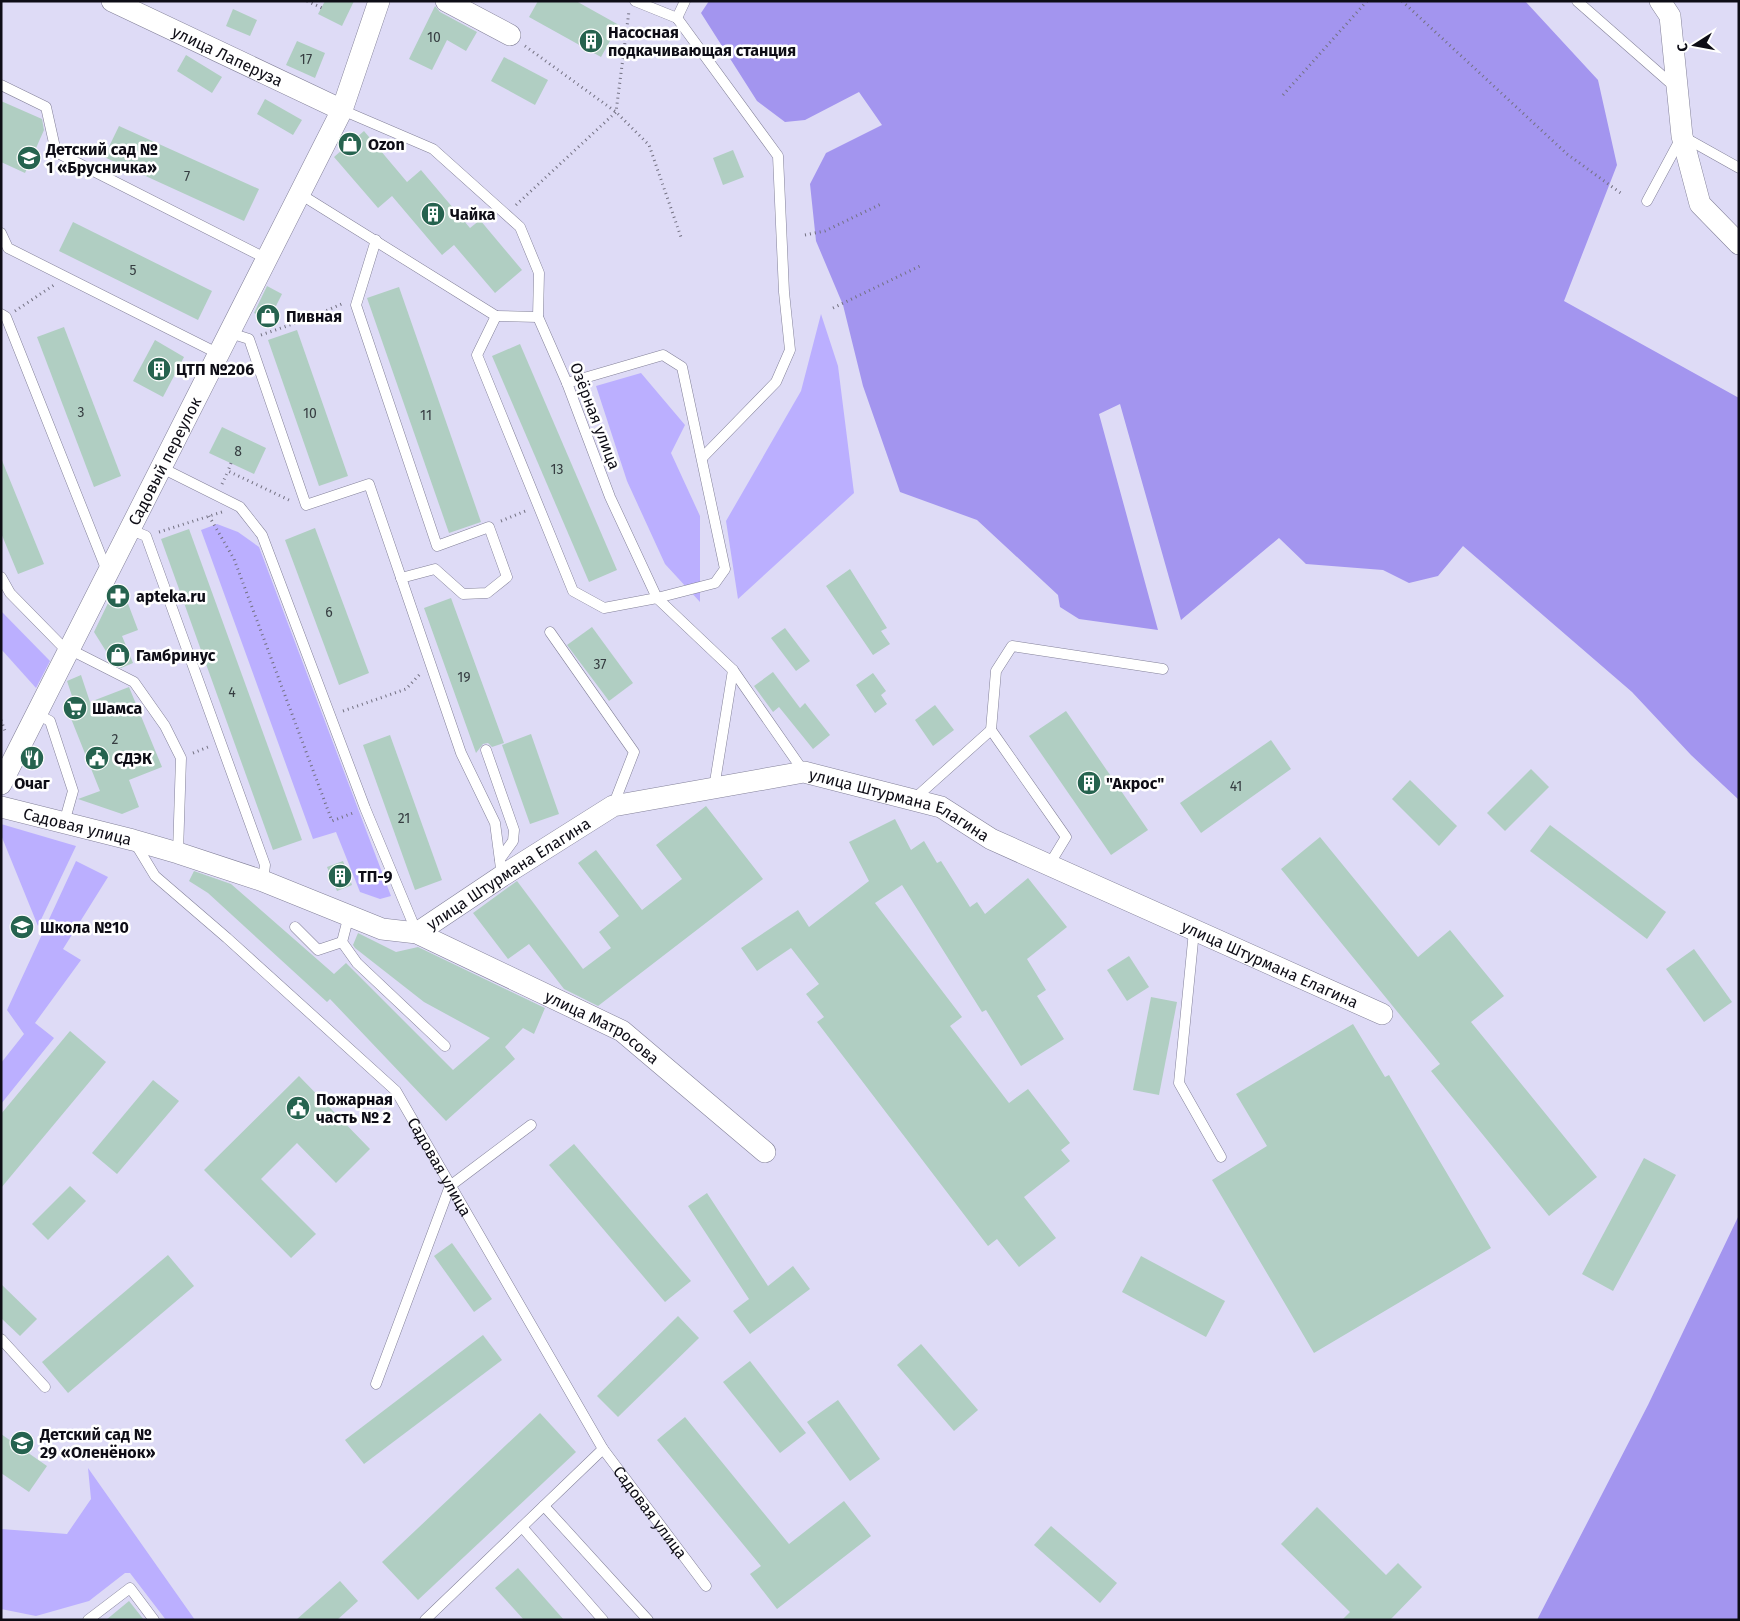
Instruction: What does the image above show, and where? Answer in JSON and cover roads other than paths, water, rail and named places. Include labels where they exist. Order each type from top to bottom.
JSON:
[{"type":"street","name":"улица Лаперуза","points":[[112,1],[342,110]]},
{"type":"street","name":"Садовый переулок","points":[[1,784],[33,712],[71,649],[108,574],[138,533],[162,468],[219,354],[239,336],[267,259],[342,110],[379,1]]},
{"type":"street","points":[[446,1],[510,35]]},
{"type":"street","points":[[1660,1],[1670,16],[1682,136],[1700,204],[1739,244]]},
{"type":"street","name":"улица Штурмана Елагина","points":[[133,840],[263,881],[382,929],[417,933],[501,867],[613,806],[804,772],[941,806],[991,839],[1382,1014]]},
{"type":"street","name":"Садовая улица","points":[[1,807],[133,840]]},
{"type":"street","name":"улица Матросова","points":[[417,933],[622,1031],[765,1152]]},
{"type":"lane","points":[[635,1],[677,18],[778,156],[784,292],[790,350],[776,382],[702,458]]},
{"type":"lane","points":[[677,18],[685,1]]},
{"type":"lane","points":[[1576,1],[1677,90]]},
{"type":"lane","points":[[1,85],[46,107],[56,152],[267,259]]},
{"type":"lane","name":"Озёрная улица","points":[[342,110],[433,149],[520,227],[539,273],[538,317],[567,383],[610,496],[657,598],[733,670],[804,772]]},
{"type":"lane","points":[[1647,201],[1682,136],[1739,168]]},
{"type":"lane","points":[[300,194],[496,316],[538,317]]},
{"type":"lane","points":[[1,233],[8,248],[219,354]]},
{"type":"lane","points":[[376,240],[356,305],[437,546],[489,527],[507,577],[487,593],[463,594],[435,569],[401,578]]},
{"type":"lane","points":[[4,316],[108,574]]},
{"type":"lane","points":[[496,316],[477,356],[573,591],[604,608],[657,598],[714,583],[725,569],[682,366],[663,355],[567,383]]},
{"type":"lane","points":[[239,336],[306,505],[369,484],[461,753],[495,823],[501,867]]},
{"type":"lane","points":[[162,468],[240,507],[262,535],[365,808],[417,933]]},
{"type":"lane","points":[[138,533],[221,742],[265,865],[263,881]]},
{"type":"lane","points":[[1,577],[10,593],[43,629],[61,645],[134,682],[165,726],[181,758],[178,853]]},
{"type":"lane","points":[[550,632],[634,752],[613,806]]},
{"type":"lane","points":[[1049,865],[1066,837],[991,730],[996,671],[1012,646],[1163,669]]},
{"type":"lane","points":[[714,788],[733,670]]},
{"type":"lane","points":[[33,712],[50,722],[73,791],[64,823]]},
{"type":"lane","points":[[913,800],[991,730]]},
{"type":"lane","points":[[486,750],[514,830],[513,841],[501,867]]},
{"type":"lane","name":"Садовая улица","points":[[133,840],[155,876],[227,938],[396,1091],[603,1449],[706,1586]]},
{"type":"lane","points":[[349,916],[342,942],[357,964],[445,1046]]},
{"type":"lane","points":[[295,927],[318,950],[342,942]]},
{"type":"lane","points":[[1194,931],[1179,1083],[1221,1157]]},
{"type":"lane","points":[[376,1384],[450,1186],[531,1125]]},
{"type":"lane","points":[[1,1339],[45,1387]]},
{"type":"lane","points":[[425,1620],[603,1449]]},
{"type":"lane","points":[[544,1506],[648,1620]]},
{"type":"lane","points":[[522,1528],[603,1620]]},
{"type":"lane","points":[[88,1620],[130,1588],[154,1620]]},
{"type":"place","name":"Насосная подкачивающая станция","points":[[591,41]]},
{"type":"place","name":"Ozon","points":[[350,144]]},
{"type":"place","name":"Детский сад № 1 «Брусничка»","points":[[29,158]]},
{"type":"place","name":"Чайка","points":[[433,214]]},
{"type":"place","name":"Пивная","points":[[268,316]]},
{"type":"place","name":"ЦТП №206","points":[[159,369]]},
{"type":"place","name":"apteka.ru","points":[[118,596]]},
{"type":"place","name":"Гамбринус","points":[[118,655]]},
{"type":"place","name":"Шамса","points":[[75,708]]},
{"type":"place","name":"Очаг","points":[[32,758]]},
{"type":"place","name":"СДЭК","points":[[97,758]]},
{"type":"place","name":"\"Акрос\"","points":[[1089,783]]},
{"type":"place","name":"ТП-9","points":[[340,876]]},
{"type":"place","name":"Школа №10","points":[[22,927]]},
{"type":"place","name":"Пожарная часть № 2","points":[[298,1108]]},
{"type":"place","name":"Детский сад № 29 «Оленёнок»","points":[[22,1443]]}]
